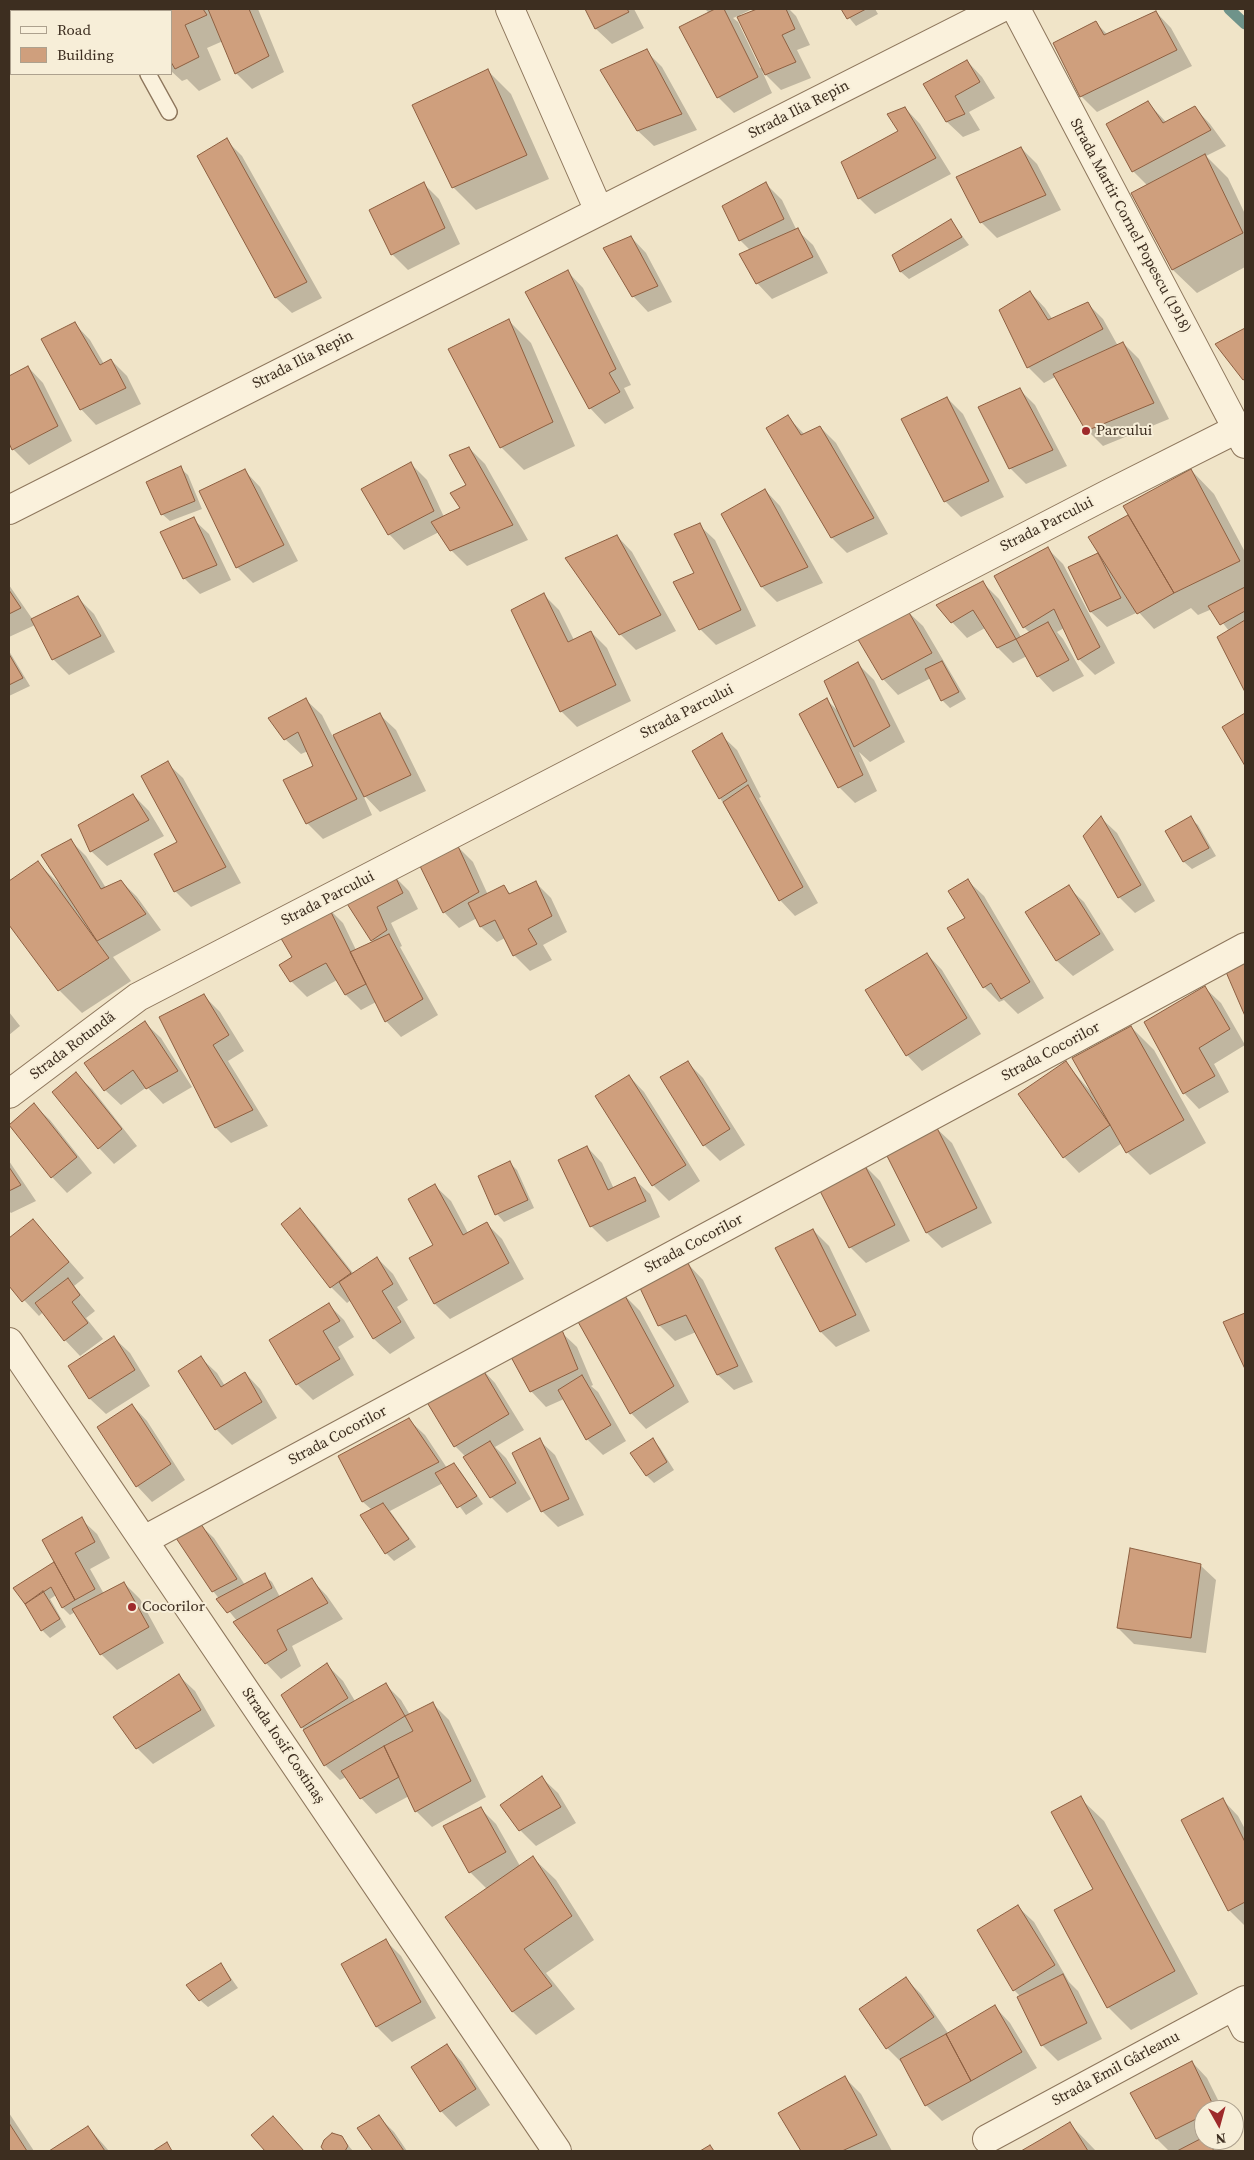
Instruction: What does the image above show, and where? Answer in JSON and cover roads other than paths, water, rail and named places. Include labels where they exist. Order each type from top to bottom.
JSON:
[{"type":"street","points":[[510,9],[599,212]]},
{"type":"street","name":"Strada Ilia Repin","points":[[9,510],[999,9]]},
{"type":"street","name":"Strada Martir Cornel Popescu (1918)","points":[[1016,9],[1241,436]]},
{"type":"street","name":"Strada Parcului","points":[[138,997],[1108,494],[1241,436]]},
{"type":"street","name":"Strada Cocorilor","points":[[144,1540],[1245,947]]},
{"type":"street","name":"Strada Rotundă","points":[[9,1094],[138,997]]},
{"type":"street","name":"Strada Iosif Costinaș","points":[[9,1342],[557,2151]]},
{"type":"street","name":"Strada Emil Gârleanu","points":[[987,2139],[1241,2011]]},
{"type":"lane","points":[[149,75],[169,112]]},
{"type":"waterway","points":[[1229,9],[1245,24]]},
{"type":"place","name":"Parcului","points":[[1086,431]]},
{"type":"place","name":"Cocorilor","points":[[132,1607]]}]
